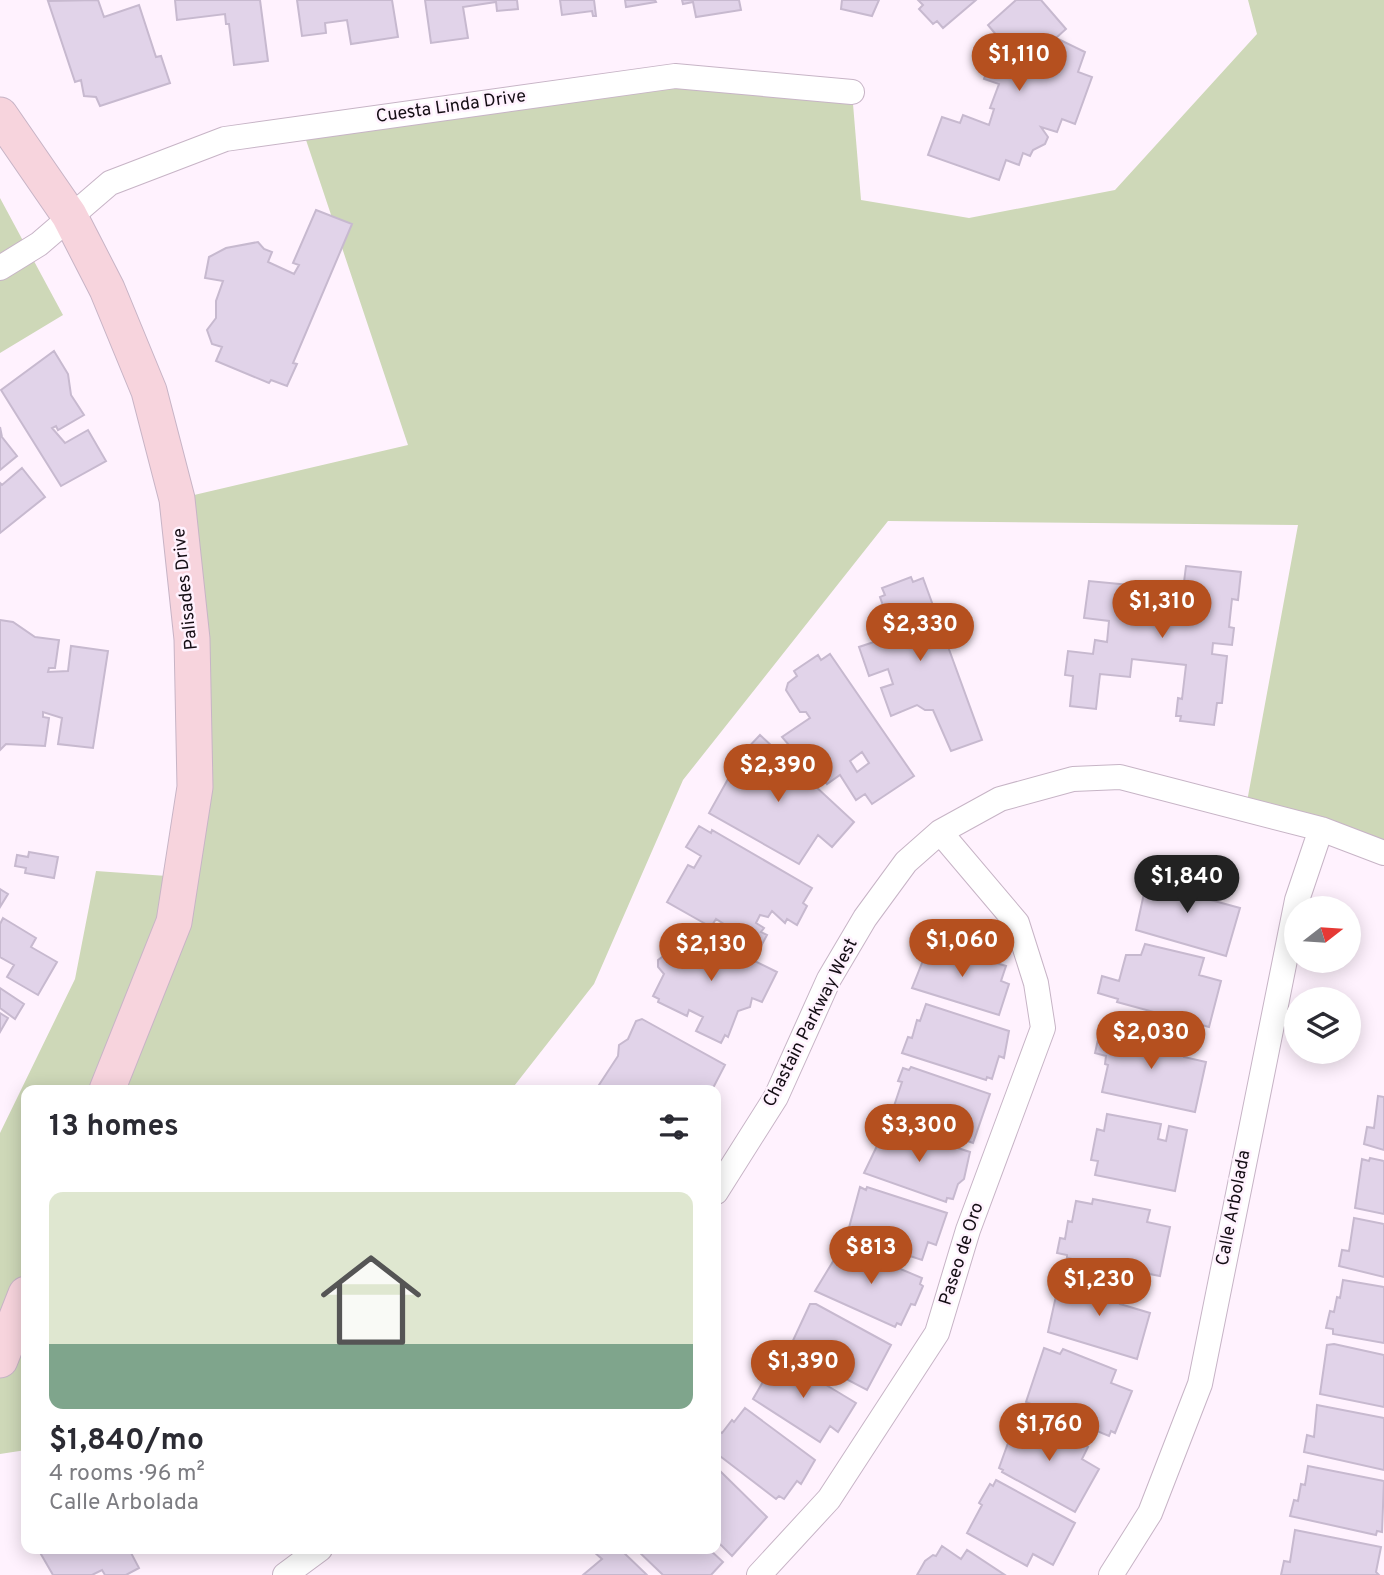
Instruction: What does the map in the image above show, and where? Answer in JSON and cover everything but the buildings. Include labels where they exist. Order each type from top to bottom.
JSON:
[{"type":"street","name":"Cuesta Linda Drive","points":[[0,268],[39,244],[69,215],[110,183],[225,139],[676,76],[852,92]]},
{"type":"street","name":"Palisades Drive","points":[[0,115],[69,215],[107,289],[149,391],[177,499],[192,639],[195,786],[174,922],[109,1085]]},
{"type":"street","name":"Chastain Parkway West","points":[[721,1184],[776,1097],[829,979],[865,918],[906,862],[940,832],[1000,799],[1073,779],[1120,777],[1321,828],[1384,853]]},
{"type":"street","name":"Calle Arbolada","points":[[1111,1575],[1150,1513],[1200,1384],[1297,900],[1321,828]]},
{"type":"street","name":"Paseo de Oro","points":[[760,1575],[829,1499],[937,1333],[968,1230],[1043,1028],[1037,983],[1017,923],[940,832]]},
{"type":"street","points":[[0,1360],[21,1307]]},
{"type":"street","points":[[285,1575],[313,1554]]},
{"type":"green space","points":[[1248,0],[1384,0],[1384,853],[1246,807],[1298,525],[888,521],[683,780],[594,984],[515,1085],[23,1085],[75,979],[96,871],[181,877],[177,499],[408,445],[302,128],[675,76],[852,92],[861,200],[969,218],[1115,190],[1257,34]]},
{"type":"green space","points":[[0,198],[63,315],[0,353]]},
{"type":"green space","points":[[21,1090],[21,1451],[0,1454],[0,1133]]}]
